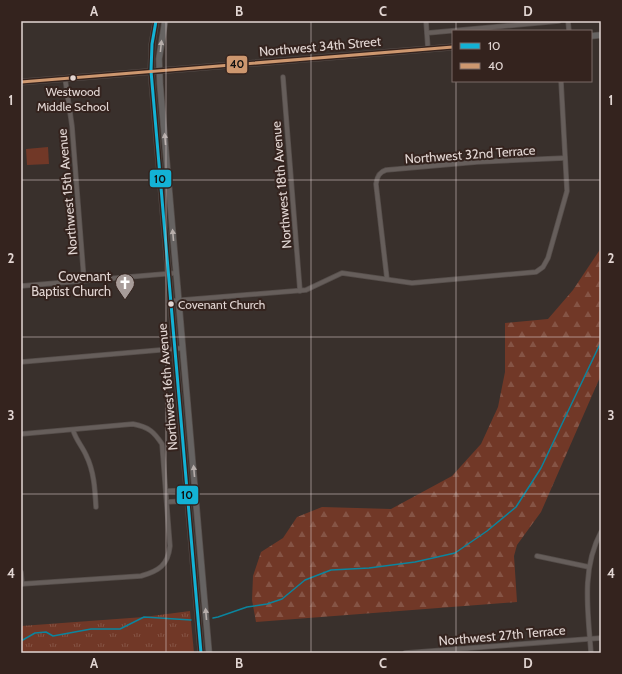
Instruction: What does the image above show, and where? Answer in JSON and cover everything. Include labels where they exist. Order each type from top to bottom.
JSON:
[{"type":"main road","name":"Northwest 16th Avenue","points":[[156,21],[152,44],[151,71],[201,653]]},
{"type":"main road","name":"Northwest 16th Avenue","points":[[165,21],[160,45],[159,71],[209,653]]},
{"type":"main road","name":"Northwest 34th Street","points":[[21,82],[452,47]]},
{"type":"main road","points":[[160,179],[168,178]]},
{"type":"main road","points":[[195,582],[203,581]]},
{"type":"street","points":[[426,21],[428,49]]},
{"type":"street","points":[[459,30],[559,21]]},
{"type":"street","points":[[426,33],[452,31]]},
{"type":"street","name":"Northwest 18th Avenue","points":[[283,77],[300,291]]},
{"type":"street","name":"Northwest 15th Avenue","points":[[65,78],[72,126],[84,280]]},
{"type":"street","points":[[170,301],[300,291],[306,290],[342,273],[412,283],[536,272],[543,266],[548,258],[567,192],[560,82]]},
{"type":"street","name":"Northwest 32nd Terrace","points":[[387,279],[376,184],[378,175],[386,170],[477,162],[565,158]]},
{"type":"street","points":[[21,286],[176,274]]},
{"type":"street","points":[[21,362],[183,348]]},
{"type":"street","points":[[21,434],[133,424],[142,426],[155,433],[162,444],[170,546],[170,554],[162,566],[154,572],[141,576],[22,584],[21,572]]},
{"type":"street","points":[[73,430],[75,439],[86,454],[92,469],[96,507]]},
{"type":"street","points":[[166,491],[195,490]]},
{"type":"street","points":[[167,502],[187,500],[196,497]]},
{"type":"street","points":[[591,653],[586,591],[589,567],[601,532]]},
{"type":"street","points":[[596,545],[601,545]]},
{"type":"street","points":[[537,556],[589,567]]},
{"type":"street","name":"Northwest 27th Terrace","points":[[405,653],[601,638]]},
{"type":"green space","points":[[48,147],[49,164],[27,165],[26,149]]},
{"type":"green space","points":[[601,248],[601,375],[541,512],[517,545],[514,556],[517,602],[256,622],[252,600],[253,576],[261,552],[283,538],[297,517],[322,507],[391,509],[452,476],[481,444],[498,407],[505,372],[505,323],[548,319],[573,290]]},
{"type":"green space","points":[[190,611],[194,653],[21,653],[21,626],[144,617]]},
{"type":"waterway","points":[[213,618],[247,607],[267,604],[282,599],[305,580],[331,570],[369,568],[415,562],[455,553],[487,531],[516,507],[541,468],[601,342]]},
{"type":"waterway","points":[[21,641],[35,633],[46,632],[53,636],[91,629],[120,629],[144,617],[191,620]]},
{"type":"transit line","name":"10","points":[[156,21],[152,44],[151,71],[201,653]]},
{"type":"transit line","name":"40","points":[[21,82],[452,47]]},
{"type":"place","name":"Westwood Middle School","points":[[73,78]]},
{"type":"place","name":"Covenant Baptist Church","points":[[125,300]]},
{"type":"place","name":"Covenant Church","points":[[171,304]]}]
